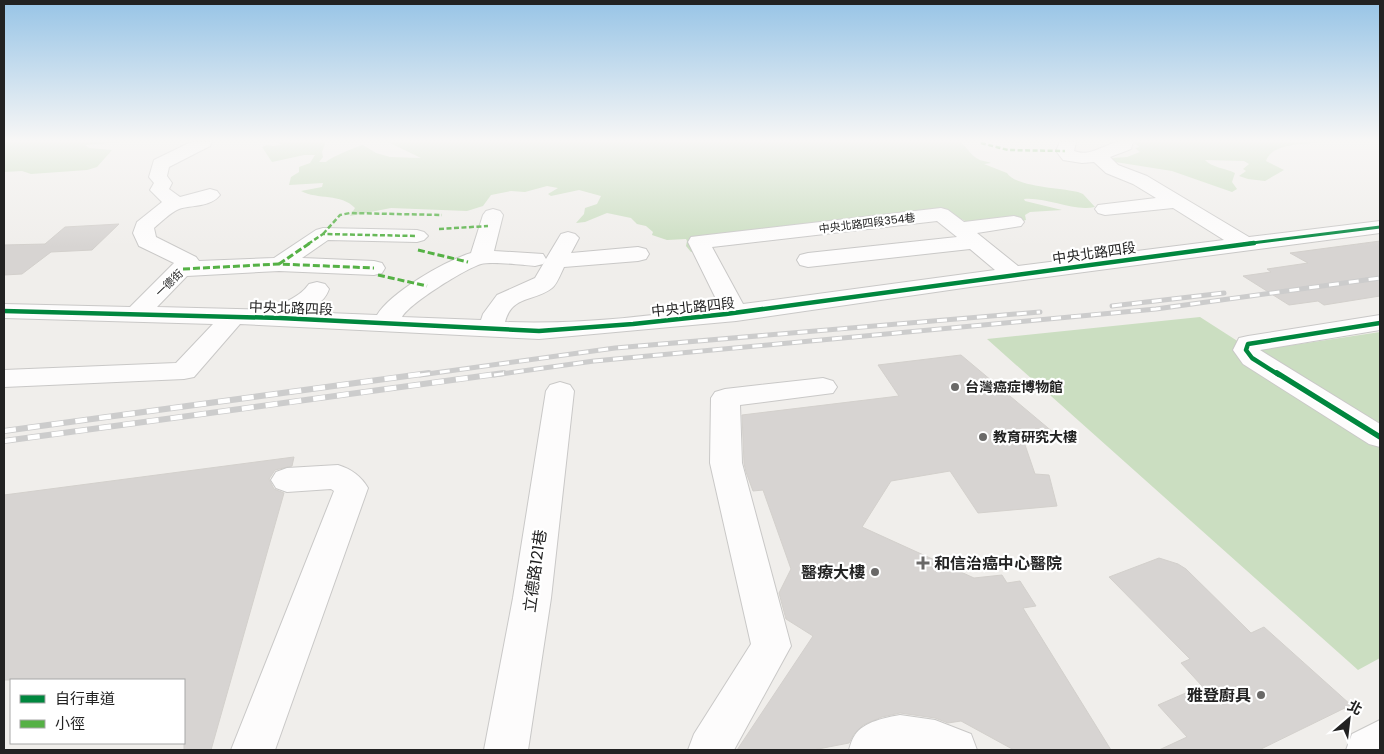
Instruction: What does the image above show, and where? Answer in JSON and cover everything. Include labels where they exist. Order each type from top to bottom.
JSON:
[{"type":"street","points":[[158,177],[163,183],[159,190],[172,200],[172,204],[192,202],[210,195]]},
{"type":"street","points":[[1133,177],[1245,244]]},
{"type":"street","points":[[1105,210],[1176,202]]},
{"type":"street","name":"一德街","points":[[138,314],[186,266],[147,240],[143,233],[144,226],[172,204]]},
{"type":"street","name":"中央北路四段354巷","points":[[736,314],[698,242],[941,214],[1015,275]]},
{"type":"street","points":[[481,257],[493,215]]},
{"type":"street","points":[[808,260],[967,235],[1014,222]]},
{"type":"street","name":"中央北路四段","points":[[4,311],[280,318],[539,332],[577,330],[736,314],[1380,227]]},
{"type":"street","points":[[274,260],[323,234],[418,236]]},
{"type":"street","points":[[491,328],[495,314],[505,300],[544,283],[546,260],[568,238]]},
{"type":"street","points":[[386,324],[393,309],[412,295],[458,267],[481,257],[546,260],[638,254]]},
{"type":"street","points":[[186,266],[274,260],[374,268]]},
{"type":"street","points":[[280,318],[291,308],[314,297],[317,289]]},
{"type":"street","points":[[4,379],[184,371],[233,317]]},
{"type":"street","points":[[1380,323],[1248,344],[1246,350],[1252,358],[1380,437]]},
{"type":"street","points":[[710,750],[771,646],[726,463],[725,398],[823,387]]},
{"type":"street","name":"立德路121巷","points":[[506,750],[532,598],[560,391]]},
{"type":"street","points":[[252,750],[352,488],[338,477],[287,480]]},
{"type":"street","points":[[872,750],[874,746],[891,738],[918,736],[938,741],[955,750]]},
{"type":"street","points":[[1368,750],[1380,742]]},
{"type":"green space","points":[[291,177],[1011,177],[1029,184],[1078,192],[1083,194],[1095,207],[1078,208],[1042,200],[1024,199],[1025,201],[1062,210],[1030,212],[1025,215],[1026,220],[1023,221],[967,222],[949,213],[736,242],[691,252],[686,246],[686,239],[667,240],[652,235],[653,232],[646,226],[637,224],[631,218],[607,213],[585,222],[576,223],[584,214],[585,208],[597,204],[601,196],[579,190],[551,196],[548,194],[558,188],[547,186],[525,192],[511,191],[491,195],[483,206],[467,211],[391,208],[350,216],[355,208],[349,203],[336,198],[308,194],[301,191],[322,187],[323,183],[289,185]]},
{"type":"green space","points":[[1190,177],[1234,177],[1232,182],[1237,189],[1232,192]]},
{"type":"green space","points":[[1243,177],[1272,177],[1265,181]]},
{"type":"green space","points":[[1200,317],[1253,351],[1380,332],[1380,658],[1358,670],[987,339]]},
{"type":"building","points":[[119,224],[92,250],[51,252],[22,274],[4,275],[4,245],[45,244],[65,227]]},
{"type":"building","points":[[1380,241],[1380,296],[1324,305],[1318,301],[1289,305],[1243,276],[1271,272],[1267,269],[1308,263],[1290,253]]},
{"type":"building","name":"醫療大樓","points":[[961,355],[1054,433],[1024,442],[1035,474],[1049,475],[1057,506],[978,513],[950,471],[891,481],[862,527],[974,578],[1002,575],[1007,583],[1020,581],[1036,606],[1023,608],[1111,750],[1014,750],[961,721],[948,723],[935,718],[900,713],[882,717],[863,725],[854,734],[849,743],[813,750],[737,750],[813,636],[786,619],[779,593],[791,569],[763,490],[753,491],[746,472],[742,415],[899,396],[878,365]]},
{"type":"building","points":[[294,457],[292,466],[275,470],[269,479],[274,489],[284,493],[211,750],[184,750],[185,679],[4,680],[4,495]]},
{"type":"building","name":"雅登廚具","points":[[1159,558],[1178,564],[1186,569],[1251,633],[1264,627],[1351,705],[1259,750],[1159,750],[1187,737],[1158,705],[1202,686],[1181,663],[1190,659],[1109,577]]},
{"type":"railway","points":[[494,375],[594,361],[1156,309],[1380,278]]},
{"type":"railway","points":[[1112,306],[1224,293]]},
{"type":"railway","points":[[420,375],[615,348],[1040,312]]},
{"type":"railway","points":[[4,431],[429,373]]},
{"type":"railway","points":[[4,441],[504,373]]},
{"type":"marked path","points":[[323,234],[340,215],[350,213],[442,215]]},
{"type":"marked path","points":[[439,229],[488,226]]},
{"type":"marked path","points":[[279,264],[323,234],[417,236]]},
{"type":"marked path","points":[[418,250],[468,262]]},
{"type":"marked path","points":[[183,269],[279,264],[374,268]]},
{"type":"marked path","points":[[378,275],[427,286]]},
{"type":"cycle path","points":[[4,311],[280,318],[539,331],[633,324],[726,314],[1028,272],[1380,227]]},
{"type":"cycle path","points":[[1380,323],[1248,344],[1246,350],[1252,358],[1380,437]]},
{"type":"place","name":"台灣癌症博物館","points":[[955,387]]},
{"type":"place","name":"教育研究大樓","points":[[983,437]]},
{"type":"place","name":"和信治癌中心醫院","points":[[923,563]]},
{"type":"place","name":"醫療大樓","points":[[875,572]]},
{"type":"place","name":"雅登廚具","points":[[1261,695]]}]
